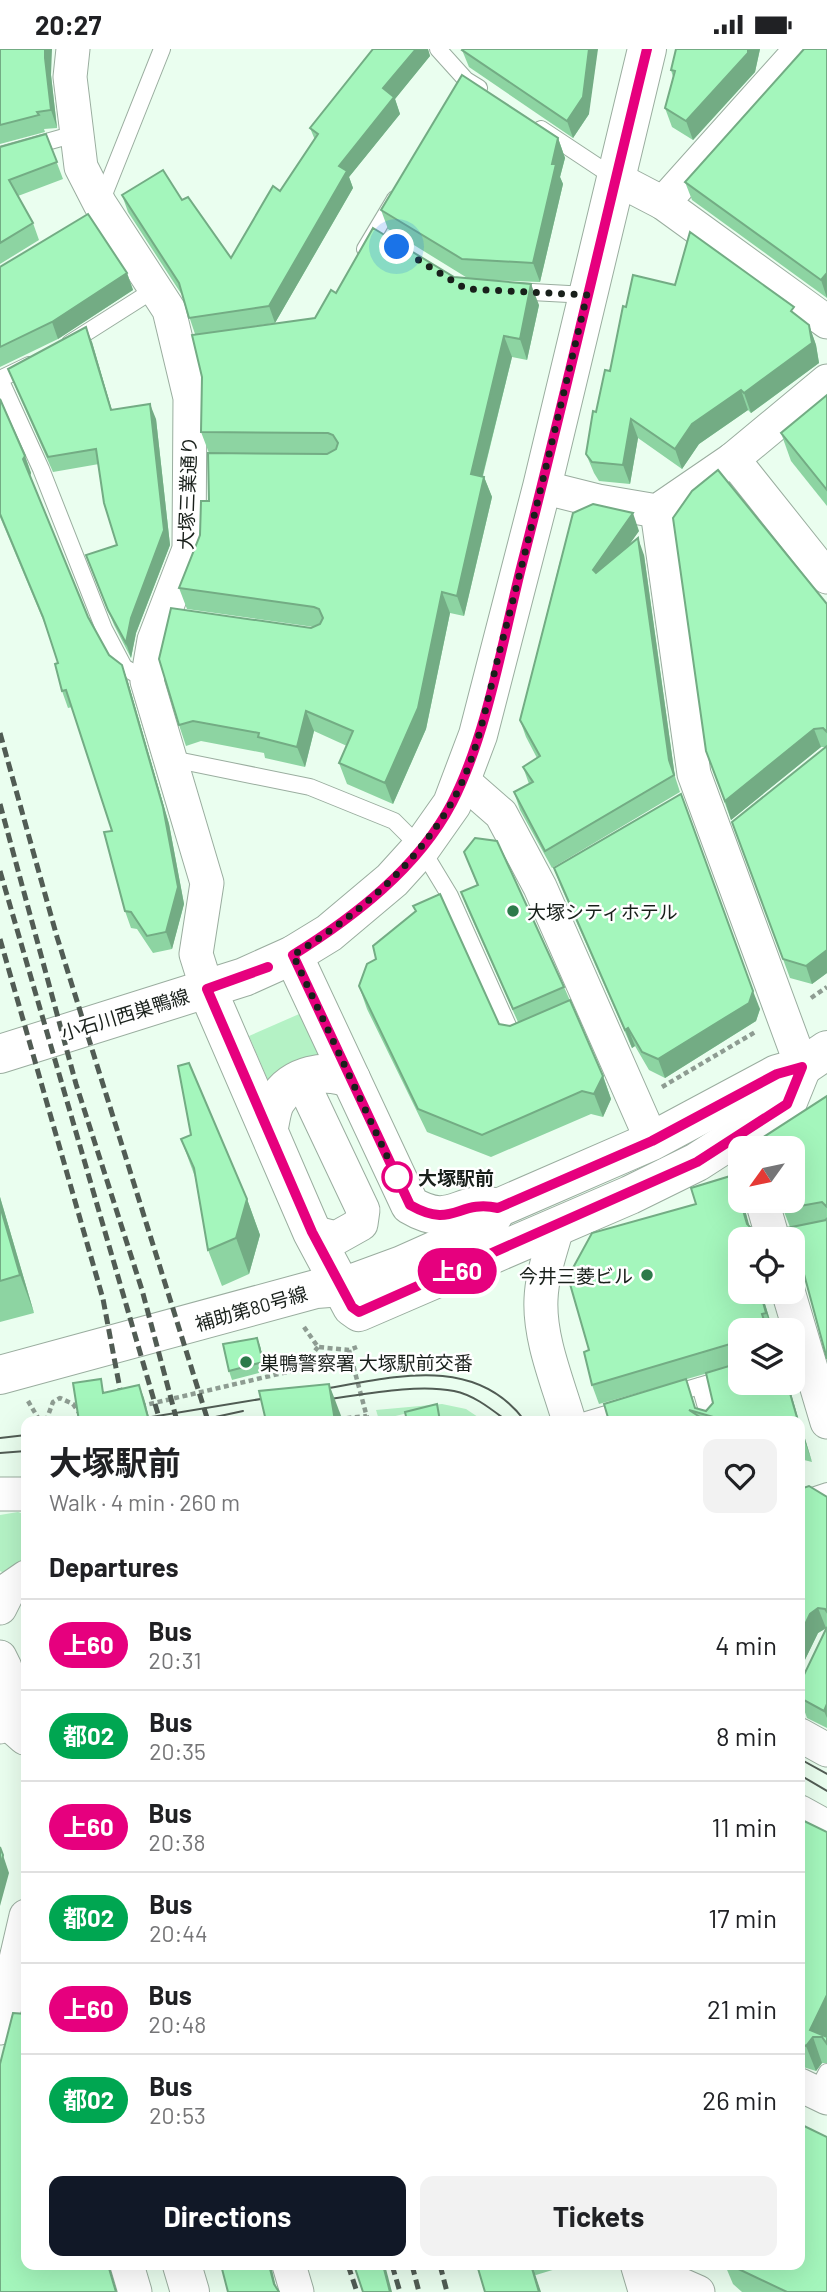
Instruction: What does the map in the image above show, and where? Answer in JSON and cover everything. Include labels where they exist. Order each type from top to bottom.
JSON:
[{"type":"street","name":"大塚三業通り","points":[[74,49],[70,77],[81,167],[100,212],[169,310],[186,347],[195,463],[189,549],[174,615],[147,681]]},
{"type":"street","name":"小石川西巣鴨線","points":[[0,1054],[244,977],[293,955],[359,910],[421,848],[452,804],[478,735],[542,487],[647,49]]},
{"type":"street","points":[[663,203],[801,49]]},
{"type":"street","points":[[615,178],[663,203],[827,322]]},
{"type":"street","points":[[542,487],[598,501],[656,511],[733,459],[827,381]]},
{"type":"street","points":[[733,459],[827,577]]},
{"type":"street","points":[[656,511],[695,796],[724,839],[783,1013],[814,1058],[787,1104],[751,1136]]},
{"type":"street","points":[[147,681],[207,883],[196,954],[207,989],[269,1127],[312,1232],[352,1307],[359,1312],[371,1309],[728,1149]]},
{"type":"street","points":[[462,780],[501,814],[545,884],[587,1007],[635,1101],[652,1141]]},
{"type":"street","points":[[293,955],[410,1205],[416,1228],[415,1247],[410,1258],[402,1265]]},
{"type":"street","name":"補助第80号線","points":[[0,1375],[316,1289],[342,1287],[402,1265],[485,1228],[498,1208],[652,1141],[777,1074],[814,1058]]},
{"type":"street","points":[[269,1127],[276,1100],[301,1079],[328,1071],[351,1079]]},
{"type":"street","points":[[301,1079],[363,1210],[361,1224],[337,1238],[312,1232]]},
{"type":"street","points":[[410,1205],[425,1213],[444,1217],[478,1204],[498,1208]]},
{"type":"street","points":[[558,1225],[545,1272],[541,1308],[544,1331],[568,1416]]},
{"type":"street","points":[[805,1370],[827,1422]]},
{"type":"street","points":[[0,1494],[21,1494]]},
{"type":"street","points":[[0,1608],[10,1588],[21,1580]]},
{"type":"street","points":[[0,1657],[11,1680],[11,1727]]},
{"type":"street","points":[[805,1738],[827,1751]]},
{"type":"street","points":[[805,1815],[827,1827]]},
{"type":"street","points":[[0,2028],[21,1938]]},
{"type":"street","points":[[128,2270],[135,2292]]},
{"type":"street","points":[[183,2270],[190,2292]]},
{"type":"street","points":[[290,2270],[297,2292]]},
{"type":"street","points":[[643,2274],[698,2292]]},
{"type":"lane","points":[[100,212],[162,49]]},
{"type":"lane","points":[[438,49],[463,86],[488,94]]},
{"type":"lane","points":[[532,123],[615,178]]},
{"type":"lane","points":[[0,155],[75,134]]},
{"type":"lane","points":[[352,269],[380,237],[402,186]]},
{"type":"lane","points":[[147,681],[124,667],[104,629],[41,469],[0,379],[63,348],[155,289]]},
{"type":"lane","points":[[491,290],[587,295]]},
{"type":"lane","points":[[172,759],[310,787],[387,817],[421,848],[450,896],[514,1039],[536,1029]]},
{"type":"lane","points":[[600,1416],[728,1378]]},
{"type":"lane","points":[[700,1386],[709,1416]]},
{"type":"lane","points":[[805,1498],[827,1491]]},
{"type":"path","points":[[635,1101],[783,1013],[802,997],[813,998],[827,987]]},
{"type":"path","points":[[303,1324],[318,1347]]},
{"type":"path","points":[[130,1409],[300,1369],[318,1347]]},
{"type":"path","points":[[318,1347],[349,1350],[367,1416]]},
{"type":"path","points":[[48,1416],[53,1402],[60,1398],[73,1404],[81,1416]]},
{"type":"path","points":[[28,1401],[37,1416]]},
{"type":"green space","points":[[306,1011],[324,1061],[307,1060],[294,1064],[270,1085],[249,1036]]},
{"type":"green space","points":[[442,1404],[466,1409],[476,1416],[425,1416],[412,1412],[378,1416],[376,1410]]},
{"type":"green space","points":[[21,1513],[21,1564],[4,1573],[0,1571],[0,1515]]},
{"type":"building","points":[[0,49],[45,49],[51,110],[0,125]]},
{"type":"building","points":[[373,49],[416,49],[383,88],[394,97],[339,166],[347,171],[269,306],[189,318],[179,283],[122,195],[163,170],[182,200],[188,197],[231,258],[273,186],[280,191],[318,134],[310,128]]},
{"type":"building","points":[[463,49],[589,49],[583,97],[567,121]]},
{"type":"building","points":[[676,49],[748,49],[748,53],[686,121],[665,108],[675,71],[671,70]]},
{"type":"building","points":[[804,49],[827,49],[827,273],[821,280],[685,182]]},
{"type":"building","points":[[462,75],[558,138],[552,164],[556,164],[533,263],[462,259],[381,210]]},
{"type":"building","points":[[46,134],[57,162],[9,180],[33,223],[0,243],[0,147]]},
{"type":"building","points":[[88,214],[127,273],[52,322],[0,347],[0,267]]},
{"type":"building","points":[[373,228],[454,277],[531,284],[520,339],[504,336],[471,474],[484,477],[457,596],[442,592],[418,708],[385,783],[339,763],[353,731],[306,711],[297,747],[258,737],[259,733],[193,721],[179,725],[159,659],[171,608],[311,628],[320,624],[323,618],[319,609],[314,607],[179,588],[200,535],[201,501],[209,501],[208,453],[327,454],[336,449],[338,443],[333,435],[328,433],[201,432],[202,377],[192,335],[315,318],[331,290],[336,293]]},
{"type":"building","points":[[690,232],[794,307],[791,311],[809,325],[812,343],[744,393],[741,390],[692,424],[675,449],[631,419],[623,465],[592,462],[586,454],[593,411],[596,412],[605,370],[610,371],[623,306],[626,307],[633,275],[675,285]]},
{"type":"building","points":[[86,327],[111,410],[150,404],[164,530],[131,618],[126,643],[108,610],[86,555],[117,545],[104,503],[96,449],[48,457],[8,369]]},
{"type":"building","points":[[827,395],[827,490],[781,433]]},
{"type":"building","points":[[0,399],[88,617],[109,655],[122,665],[163,807],[178,887],[166,932],[147,936],[131,912],[125,911],[104,832],[112,831],[66,690],[62,691],[55,664],[58,663],[43,617],[0,514]]},
{"type":"building","points":[[718,470],[827,604],[827,732],[823,728],[814,729],[725,801],[706,751],[673,518],[692,491]]},
{"type":"building","points":[[593,504],[633,513],[593,570],[596,573],[638,538],[669,760],[674,775],[545,851],[514,792],[533,782],[523,767],[540,756],[520,720],[573,513]]},
{"type":"building","points":[[827,746],[827,950],[806,966],[783,959],[732,822]]},
{"type":"building","points":[[681,794],[753,991],[749,1003],[658,1059],[642,1052],[628,1028],[625,1030],[554,868]]},
{"type":"building","points":[[475,838],[497,841],[564,987],[513,1009],[461,892],[478,885],[464,852]]},
{"type":"building","points":[[440,894],[499,1024],[510,1026],[570,1000],[603,1076],[594,1094],[582,1091],[482,1135],[418,1109],[359,986],[367,964],[376,959],[373,946],[416,911],[413,906]]},
{"type":"building","points":[[189,1063],[247,1199],[236,1238],[208,1250],[194,1168],[181,1139],[191,1135],[178,1066]]},
{"type":"building","points":[[827,1096],[827,1207],[822,1202],[805,1205],[805,1136],[765,1136]]},
{"type":"building","points":[[728,1177],[728,1213],[744,1213],[750,1227],[728,1227],[728,1304],[764,1304],[766,1313],[762,1314],[763,1318],[728,1318],[728,1345],[592,1385],[584,1352],[589,1350],[568,1277],[592,1233],[696,1204],[691,1188]]},
{"type":"building","points":[[0,1206],[20,1275],[0,1281]]},
{"type":"building","points":[[827,1218],[827,1359],[805,1278],[805,1227],[792,1227]]},
{"type":"building","name":"巣鴨警察署 大塚駅前交番","points":[[257,1338],[263,1362],[229,1371],[223,1344]]},
{"type":"building","points":[[728,1366],[728,1395],[790,1395],[797,1416],[710,1416],[689,1410],[698,1416],[608,1416],[604,1404],[686,1379],[695,1408],[706,1411],[713,1403],[706,1373]]},
{"type":"building","points":[[101,1379],[103,1393],[139,1385],[148,1416],[78,1416],[73,1383]]},
{"type":"building","points":[[329,1384],[334,1416],[265,1416],[259,1391]]},
{"type":"building","points":[[437,1404],[439,1416],[406,1416],[405,1412]]},
{"type":"building","points":[[809,1486],[827,1497],[827,1612],[818,1608],[810,1614],[805,1624],[805,1487]]},
{"type":"building","points":[[827,1627],[827,1704],[824,1711],[805,1701],[805,1673]]},
{"type":"building","points":[[805,1821],[827,1832],[827,1995],[810,2030],[827,2037],[827,2044],[822,2037],[813,2037],[806,2046]]},
{"type":"building","points":[[13,2013],[21,2014],[21,2270],[109,2270],[116,2292],[0,2292],[0,2064]]},
{"type":"building","points":[[805,2126],[827,2137],[827,2292],[787,2292],[741,2270],[805,2270]]},
{"type":"building","points":[[222,2270],[270,2270],[279,2292],[228,2292]]},
{"type":"building","points":[[356,2270],[384,2270],[390,2292],[363,2292]]},
{"type":"building","points":[[478,2270],[532,2270],[539,2292],[485,2292]]},
{"type":"tram line","points":[[310,1391],[397,1377],[453,1377],[480,1385],[504,1399],[520,1416]]},
{"type":"tram line","points":[[316,1401],[385,1391],[438,1389],[468,1396],[500,1416]]},
{"type":"tram line","points":[[157,1416],[279,1396]]},
{"type":"tram line","points":[[220,1416],[243,1411]]},
{"type":"tram line","points":[[0,1438],[21,1436]]},
{"type":"tram line","points":[[0,1453],[21,1451]]},
{"type":"tram line","points":[[805,1762],[827,1774]]},
{"type":"tram line","points":[[805,1778],[827,1791]]},
{"type":"railway","points":[[0,733],[57,937],[206,1416]]},
{"type":"railway","points":[[0,804],[76,1084],[142,1290],[176,1416]]},
{"type":"railway","points":[[0,871],[159,1416]]},
{"type":"railway","points":[[0,939],[103,1299],[125,1416]]},
{"type":"railway","points":[[350,2270],[357,2292]]},
{"type":"railway","points":[[393,2270],[400,2292]]},
{"type":"railway","points":[[413,2270],[419,2292]]},
{"type":"railway","points":[[441,2270],[447,2292]]},
{"type":"bus line","name":"上60","points":[[268,967],[207,989],[269,1127],[312,1232],[352,1307],[359,1312],[663,1179],[742,1136],[787,1104],[802,1067],[777,1074],[652,1141],[498,1208],[478,1204],[444,1217],[425,1213],[410,1205],[293,955],[329,933],[392,880],[439,824],[452,804],[462,780],[478,735],[542,487],[647,49]]},
{"type":"place","name":"大塚シティホテル","points":[[513,911]]},
{"type":"place","name":"大塚駅前","points":[[397,1177]]},
{"type":"place","name":"今井三菱ビル","points":[[647,1275]]},
{"type":"place","name":"巣鴨警察署 大塚駅前交番","points":[[246,1362]]},
{"type":"route","points":[[397,247],[466,289],[587,295],[542,487],[478,735],[452,804],[421,848],[392,880],[329,933],[293,955],[400,1184],[397,1177]]}]
